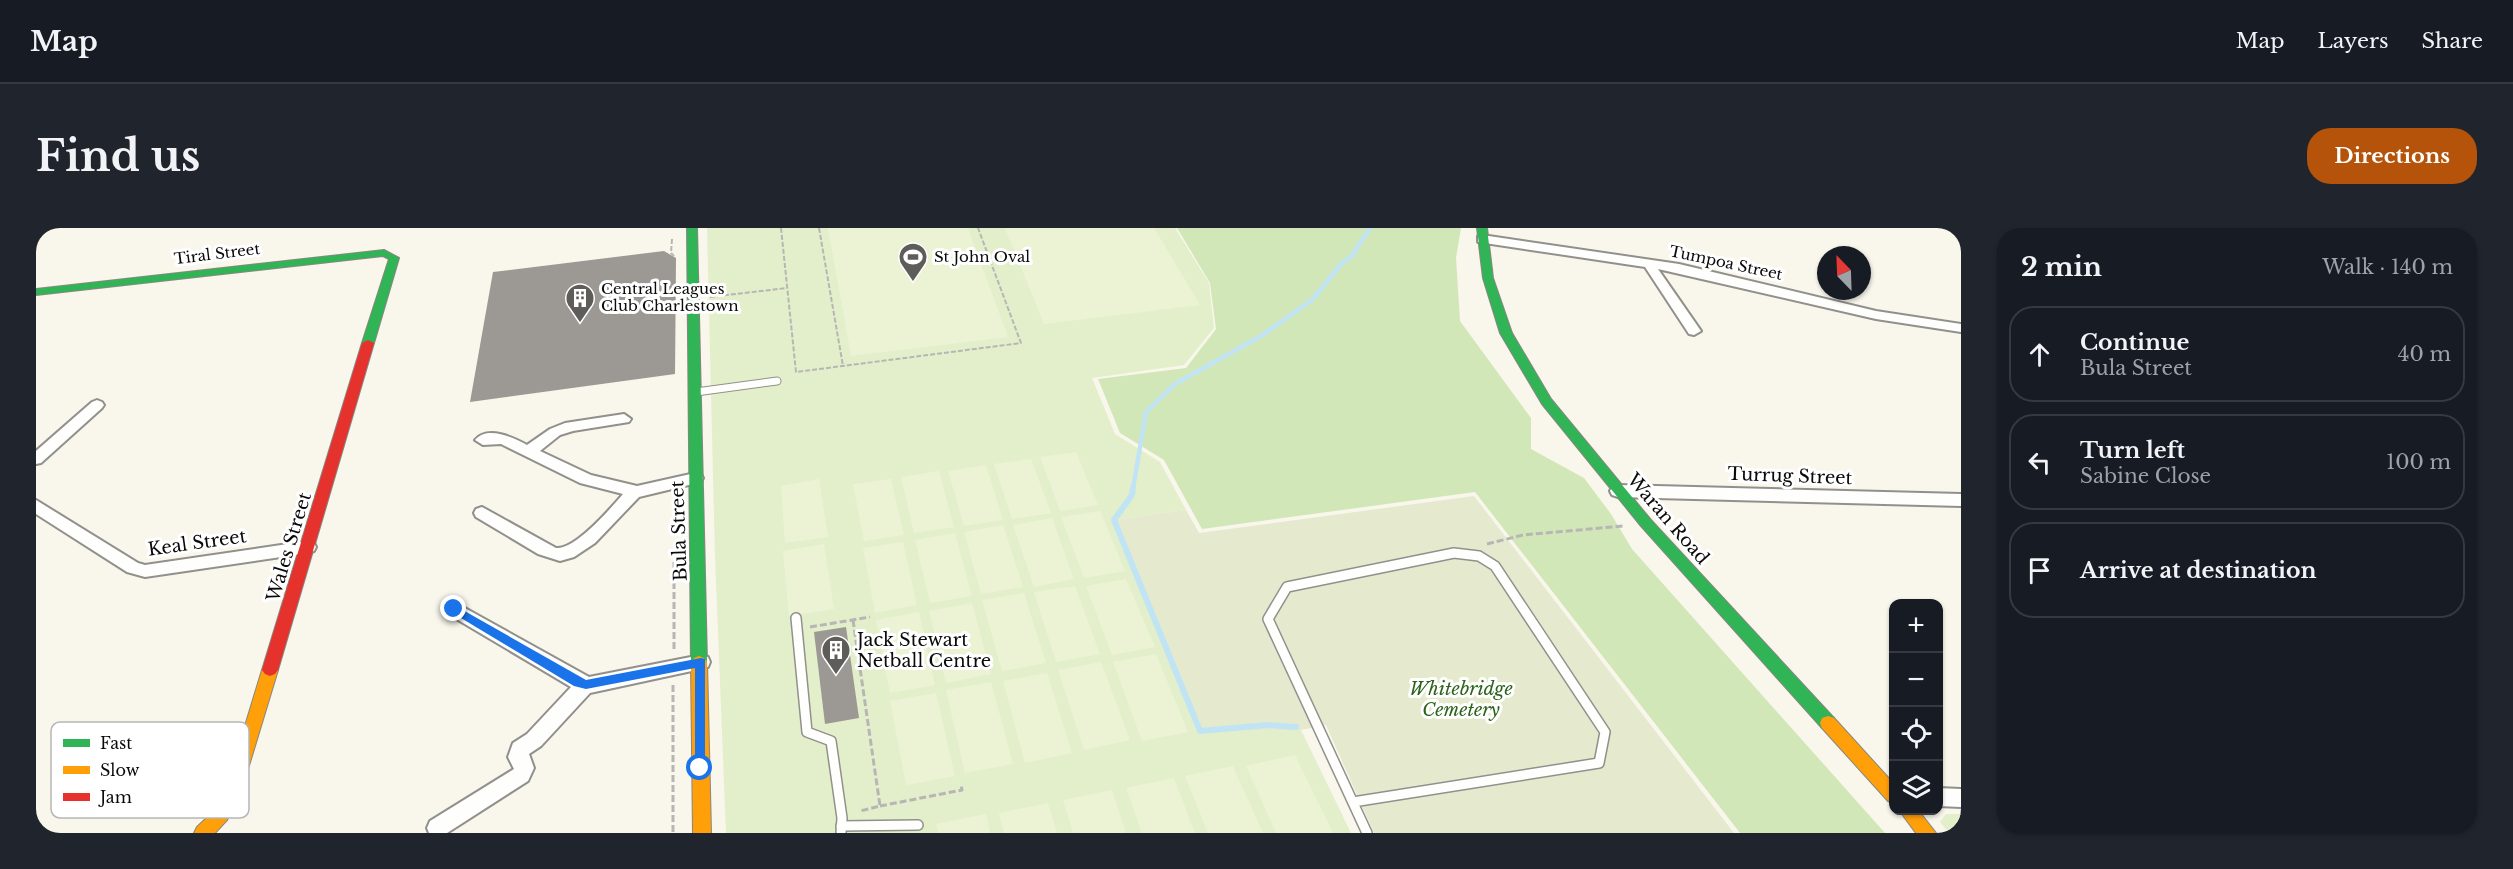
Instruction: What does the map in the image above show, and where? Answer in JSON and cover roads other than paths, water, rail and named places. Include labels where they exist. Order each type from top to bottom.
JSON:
[{"type":"street","name":"Bula Street","points":[[692,228],[695,478],[701,662],[702,833]]},
{"type":"street","name":"Tumpoa Street","points":[[1482,233],[1702,272],[1876,315],[1961,328]]},
{"type":"street","name":"Waran Road","points":[[1482,233],[1488,278],[1506,333],[1546,401],[1646,523],[1889,792]]},
{"type":"street","name":"Tiral Street","points":[[36,292],[371,253],[391,254],[394,264]]},
{"type":"street","name":"Wales Street","points":[[249,740],[394,264]]},
{"type":"street","points":[[1649,264],[1694,331]]},
{"type":"street","points":[[36,459],[97,405]]},
{"type":"street","points":[[529,451],[555,432],[570,426],[624,419]]},
{"type":"street","points":[[483,440],[503,439],[586,479],[634,492],[695,478]]},
{"type":"street","name":"Turrug Street","points":[[1618,491],[1961,500]]},
{"type":"street","points":[[482,513],[544,550],[561,555],[575,549],[634,492]]},
{"type":"street","name":"Keal Street","points":[[36,506],[133,568],[145,571],[308,547]]},
{"type":"street","points":[[454,609],[578,682],[586,684],[701,662]]},
{"type":"street","points":[[436,828],[521,776],[524,768],[518,757],[520,749],[534,740],[586,684]]},
{"type":"street","points":[[1943,797],[1961,798]]},
{"type":"street","points":[[1911,815],[1927,833]]},
{"type":"street","name":"Wales Street","points":[[203,833],[218,818]]},
{"type":"lane","points":[[695,392],[777,381]]},
{"type":"lane","points":[[1353,802],[1599,762],[1605,732],[1495,566],[1479,556],[1454,553],[1287,587],[1268,619],[1367,833]]},
{"type":"lane","points":[[796,618],[807,732],[831,741],[841,830],[918,825]]},
{"type":"waterway","points":[[1133,489],[1146,412],[1175,384],[1261,336],[1312,300],[1342,263],[1351,257],[1370,228]]},
{"type":"waterway","points":[[1133,487],[1132,495],[1114,520],[1200,731],[1268,725],[1296,727]]},
{"type":"place","name":"St John Oval","points":[[913,282]]},
{"type":"place","name":"Central Leagues Club Charlestown","points":[[580,324]]},
{"type":"place","name":"Jack Stewart Netball Centre","points":[[836,676]]},
{"type":"park label","name":"Whitebridge Cemetery","points":[[1461,699]]}]
